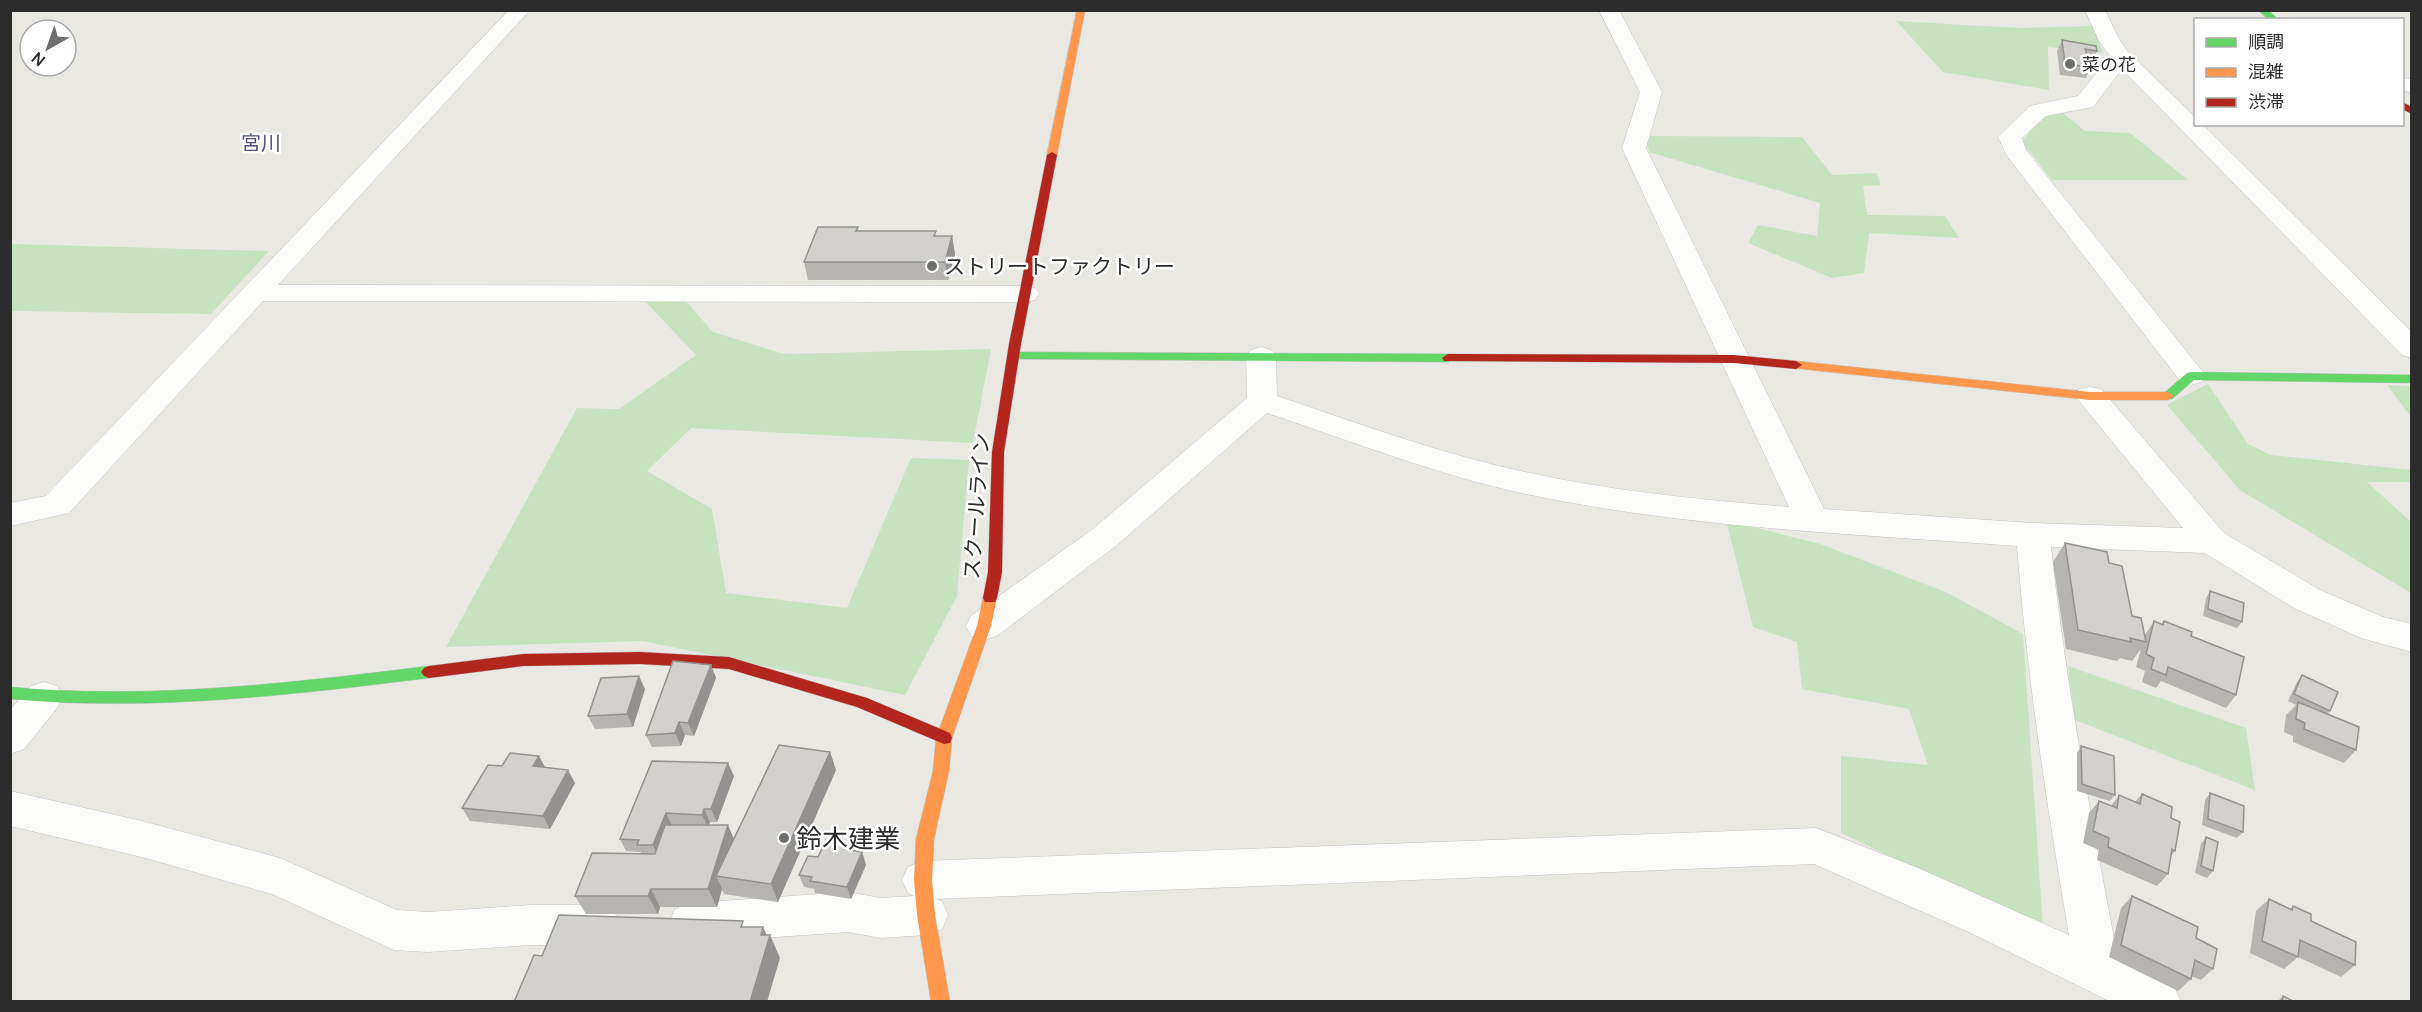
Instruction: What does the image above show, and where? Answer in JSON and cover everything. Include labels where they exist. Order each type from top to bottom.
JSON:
[{"type":"street","points":[[10,514],[57,505],[520,10]]},
{"type":"street","name":"スクールライン","points":[[941,1002],[925,897],[925,839],[941,771],[944,738],[984,626],[995,572],[998,452],[1025,294],[1082,10]]},
{"type":"street","points":[[1609,10],[1651,92],[1651,102],[1634,140],[1634,148],[1812,519]]},
{"type":"street","points":[[2095,10],[2109,41],[2121,56],[2412,349]]},
{"type":"street","points":[[2121,56],[2092,96],[2085,102],[2038,111],[2010,137],[2015,151],[2191,376]]},
{"type":"street","points":[[255,293],[1025,294]]},
{"type":"street","points":[[1014,356],[1734,359],[2090,396],[2171,396],[2191,376],[2412,379]]},
{"type":"street","points":[[1261,356],[1262,400]]},
{"type":"street","points":[[2090,396],[2212,541],[2307,599],[2374,628],[2412,638]]},
{"type":"street","points":[[984,626],[1105,537],[1262,400]]},
{"type":"street","points":[[1262,400],[1450,463],[1531,483],[1681,508],[2033,535],[2212,541]]},
{"type":"street","points":[[2033,535],[2043,644],[2063,779],[2098,971]]},
{"type":"street","points":[[10,738],[27,695],[185,696],[359,681],[523,660],[640,658],[729,663],[861,702],[944,738]]},
{"type":"street","points":[[10,808],[142,839],[280,877],[394,930],[428,932],[531,926],[642,925],[848,912],[881,918],[925,897],[1816,846],[1868,866],[2098,971],[2158,1002]]},
{"type":"green space","points":[[1896,21],[2019,28],[2093,26],[2103,53],[2048,47],[2049,90],[1943,72]]},
{"type":"green space","points":[[2058,109],[2085,131],[2130,133],[2188,180],[2052,180],[2022,142],[2038,121]]},
{"type":"green space","points":[[1646,136],[1802,137],[1832,175],[1876,173],[1881,185],[1863,186],[1867,215],[1945,216],[1959,238],[1869,233],[1864,273],[1832,278],[1748,243],[1758,225],[1817,236],[1820,203],[1649,152]]},
{"type":"green space","points":[[11,244],[269,251],[211,314],[11,311]]},
{"type":"green space","points":[[683,298],[713,332],[784,354],[991,349],[973,443],[691,428],[647,471],[712,509],[726,593],[847,608],[911,458],[969,460],[957,596],[905,695],[643,641],[446,647],[577,408],[619,409],[696,355],[644,300]]},
{"type":"green space","points":[[2208,384],[2248,444],[2271,455],[2411,470],[2411,482],[2367,482],[2411,522],[2411,593],[2240,490],[2167,405]]},
{"type":"green space","points":[[2387,385],[2411,386],[2411,417]]},
{"type":"green space","points":[[1726,520],[1820,544],[1946,592],[2023,634],[2043,928],[1841,833],[1841,756],[1928,765],[1909,709],[1802,689],[1797,642],[1753,627]]},
{"type":"green space","points":[[2068,666],[2246,728],[2255,790],[2075,720]]},
{"type":"building","points":[[2062,40],[2096,46],[2097,51],[2085,49],[2091,67],[2065,64]]},
{"type":"building","points":[[818,227],[858,227],[856,231],[936,231],[934,236],[952,236],[945,262],[804,262]]},
{"type":"building","points":[[2065,543],[2107,552],[2109,563],[2122,566],[2132,616],[2141,618],[2146,642],[2130,638],[2131,642],[2078,630]]},
{"type":"building","points":[[2210,591],[2244,603],[2242,622],[2208,609]]},
{"type":"building","points":[[2154,621],[2163,625],[2164,621],[2192,632],[2191,636],[2244,657],[2236,695],[2168,667],[2166,675],[2151,669],[2154,658],[2146,654]]},
{"type":"building","points":[[673,661],[711,665],[688,723],[679,722],[675,733],[646,735]]},
{"type":"building","points":[[2302,675],[2338,692],[2330,711],[2294,694]]},
{"type":"building","points":[[639,676],[627,714],[588,716],[601,678]]},
{"type":"building","points":[[2298,702],[2359,727],[2356,750],[2304,729],[2305,723],[2296,719]]},
{"type":"building","points":[[779,745],[830,752],[771,884],[716,876]]},
{"type":"building","points":[[2081,746],[2114,756],[2115,795],[2082,784]]},
{"type":"building","points":[[510,753],[539,756],[533,766],[568,770],[543,816],[462,808],[488,765],[502,766]]},
{"type":"building","points":[[652,761],[728,763],[711,809],[704,809],[702,815],[666,813],[653,845],[637,845],[639,840],[620,839]]},
{"type":"building","points":[[2210,793],[2244,806],[2243,832],[2208,819]]},
{"type":"building","points":[[2142,794],[2172,807],[2171,818],[2180,822],[2168,874],[2108,847],[2109,838],[2093,831],[2099,801],[2117,808],[2119,795],[2140,804]]},
{"type":"building","points":[[665,825],[728,825],[708,889],[651,889],[648,896],[575,896],[592,853],[655,854]]},
{"type":"building","points":[[2206,837],[2218,842],[2213,871],[2201,866]]},
{"type":"building","points":[[826,840],[847,844],[844,849],[862,852],[847,887],[810,881],[812,877],[799,875],[808,856],[818,857]]},
{"type":"building","points":[[2132,896],[2198,927],[2196,938],[2217,949],[2213,969],[2195,960],[2191,979],[2121,945]]},
{"type":"building","points":[[2269,899],[2292,910],[2293,906],[2311,914],[2311,921],[2356,942],[2355,965],[2300,940],[2298,957],[2262,941]]},
{"type":"building","points":[[559,915],[743,921],[741,927],[763,927],[761,935],[770,935],[750,1002],[514,1002],[534,955],[542,956]]},
{"type":"building","points":[[2283,996],[2295,1002],[2282,1002]]},
{"type":"traffic: fast","points":[[2262,10],[2272,18]]},
{"type":"traffic: fast","points":[[1014,356],[1448,358]]},
{"type":"traffic: fast","points":[[2168,396],[2191,376],[2412,379]]},
{"type":"traffic: fast","points":[[10,693],[81,697],[162,696],[239,692],[429,672]]},
{"type":"traffic: slow","points":[[1052,155],[1081,10]]},
{"type":"traffic: slow","points":[[1796,365],[2090,396],[2168,396]]},
{"type":"traffic: slow","points":[[941,1002],[926,915],[923,880],[925,839],[941,771],[944,738],[984,626],[990,598]]},
{"type":"traffic: jam","points":[[2404,106],[2412,111]]},
{"type":"traffic: jam","points":[[990,598],[995,572],[998,452],[1015,344],[1052,155]]},
{"type":"traffic: jam","points":[[1448,358],[1734,359],[1796,365]]},
{"type":"traffic: jam","points":[[429,672],[523,660],[640,658],[729,663],[861,702],[944,738]]},
{"type":"place","name":"菜の花","points":[[2070,64]]},
{"type":"place","name":"ストリートファクトリー","points":[[932,266]]},
{"type":"place","name":"鈴木建業","points":[[784,838]]},
{"type":"district","name":"宮川","points":[[261,142]]}]
